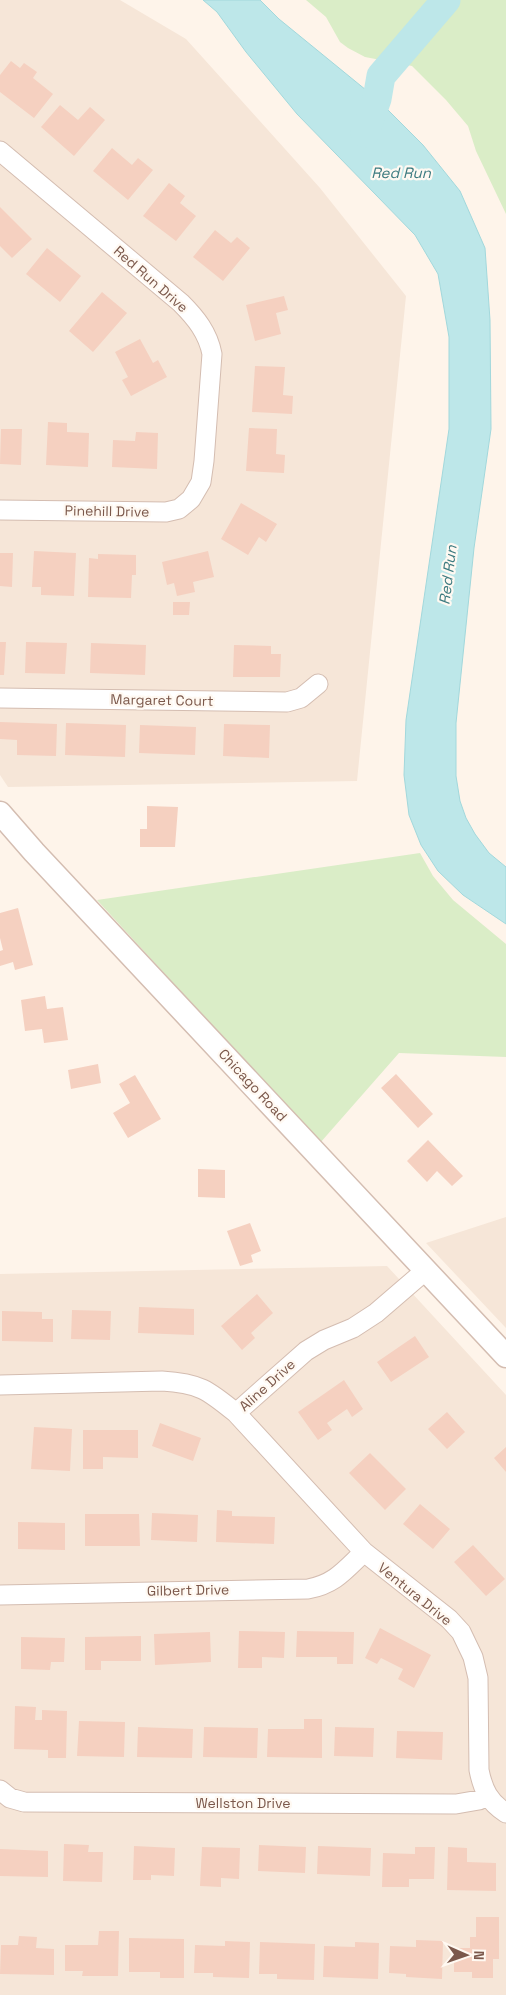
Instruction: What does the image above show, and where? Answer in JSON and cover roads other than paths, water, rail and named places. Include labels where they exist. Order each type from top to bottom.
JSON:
[{"type":"street","name":"Red Run Drive","points":[[0,151],[181,304],[194,316],[210,341],[212,354],[201,482]]},
{"type":"street","name":"Pinehill Drive","points":[[0,510],[166,512],[179,509],[191,499],[201,482]]},
{"type":"street","name":"Margaret Court","points":[[0,698],[288,702],[301,698],[318,684]]},
{"type":"street","name":"Chicago Road","points":[[0,813],[506,1356]]},
{"type":"street","name":"Aline Drive","points":[[0,1385],[184,1382],[212,1393],[236,1414],[306,1351],[324,1340],[353,1328],[376,1313],[426,1270]]},
{"type":"street","name":"Ventura Drive","points":[[236,1414],[364,1552],[449,1619],[461,1632],[473,1657],[478,1678],[479,1770],[482,1784],[493,1804],[506,1813]]},
{"type":"street","name":"Gilbert Drive","points":[[0,1595],[308,1589],[323,1586],[336,1579],[364,1552]]},
{"type":"street","name":"Wellston Drive","points":[[0,1790],[10,1798],[24,1802],[456,1804],[479,1800],[487,1795]]},
{"type":"water","name":"Red Run","points":[[203,0],[260,0],[279,19],[377,99],[423,145],[460,191],[485,248],[490,320],[491,429],[474,548],[456,723],[456,776],[460,801],[466,818],[489,853],[506,867],[506,924],[463,895],[438,871],[421,845],[409,815],[404,775],[406,720],[449,429],[449,337],[438,274],[415,235],[297,114],[246,52],[217,12]]},
{"type":"waterway","points":[[365,133],[377,99],[381,76],[446,0]]}]
